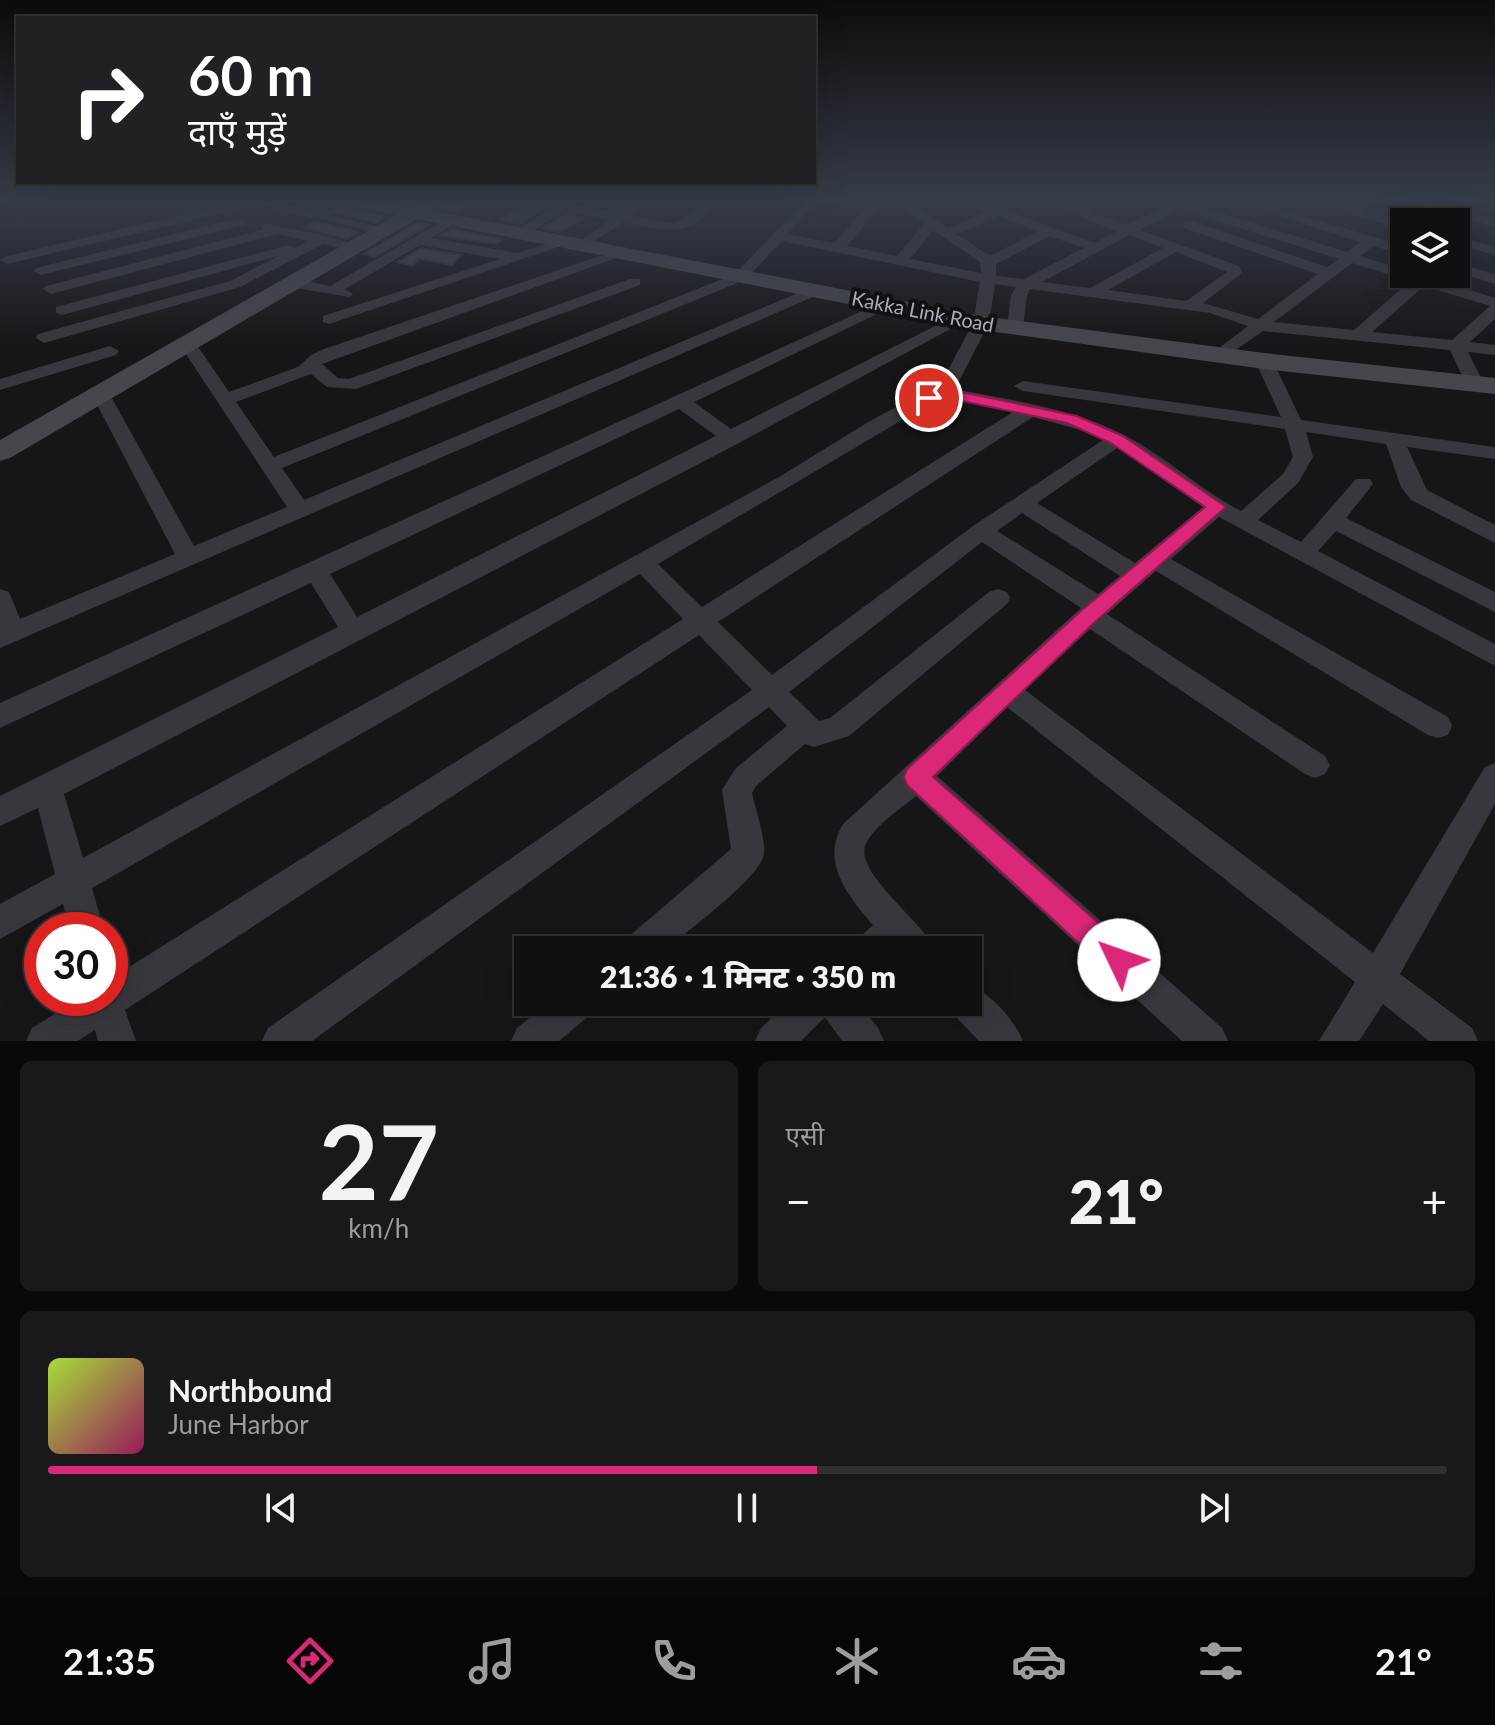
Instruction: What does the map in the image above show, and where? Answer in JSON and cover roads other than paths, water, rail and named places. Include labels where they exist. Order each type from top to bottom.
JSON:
[{"type":"street","points":[[7,260],[51,250]]},
{"type":"street","points":[[41,271],[128,250]]},
{"type":"street","points":[[51,289],[203,250]]},
{"type":"street","points":[[62,310],[289,250]]},
{"type":"street","points":[[44,338],[235,284],[304,250]]},
{"type":"street","points":[[0,452],[186,342],[352,250]]},
{"type":"street","points":[[332,291],[401,250]]},
{"type":"street","points":[[470,250],[516,258]]},
{"type":"street","points":[[329,319],[550,250]]},
{"type":"street","name":"Kakka Link Road","points":[[607,250],[970,322],[1264,361],[1485,385]]},
{"type":"street","points":[[270,466],[740,277],[765,250]]},
{"type":"street","points":[[840,250],[899,263],[988,270],[1026,284],[1229,313],[1263,326],[1495,350]]},
{"type":"street","points":[[899,263],[910,250]]},
{"type":"street","points":[[964,250],[988,270]]},
{"type":"street","points":[[0,922],[643,563],[786,482],[877,425],[941,392],[948,386],[988,270],[1020,250]]},
{"type":"street","points":[[1015,328],[1019,295],[1026,284],[1093,250]]},
{"type":"street","points":[[1094,292],[1170,250]]},
{"type":"street","points":[[1181,250],[1235,271],[1189,306]]},
{"type":"street","points":[[1261,250],[1330,273]]},
{"type":"street","points":[[1326,250],[1390,270]]},
{"type":"street","points":[[1221,355],[1263,326],[1359,250]]},
{"type":"street","points":[[226,400],[299,373],[330,353],[623,253]]},
{"type":"street","points":[[32,254],[73,330]]},
{"type":"street","points":[[274,266],[332,291],[379,302]]},
{"type":"street","points":[[1470,271],[1495,279]]},
{"type":"street","points":[[312,365],[333,383],[350,385],[635,282]]},
{"type":"street","points":[[1359,335],[1412,288]]},
{"type":"street","points":[[1447,288],[1495,303]]},
{"type":"street","points":[[0,598],[6,636],[815,291]]},
{"type":"street","points":[[0,716],[888,305]]},
{"type":"street","points":[[1456,346],[1495,310]]},
{"type":"street","points":[[0,812],[732,439],[970,322]]},
{"type":"street","points":[[186,342],[300,510]]},
{"type":"street","points":[[1456,346],[1485,385]]},
{"type":"street","points":[[0,385],[110,351]]},
{"type":"street","points":[[1243,521],[1300,467],[1303,457],[1293,422],[1264,361]]},
{"type":"street","points":[[941,392],[1293,422],[1495,453]]},
{"type":"street","points":[[100,393],[189,558]]},
{"type":"street","points":[[1026,398],[1117,439],[1217,507],[1495,656]]},
{"type":"street","points":[[128,986],[699,621],[1026,398]]},
{"type":"street","points":[[680,401],[732,439]]},
{"type":"street","points":[[281,1041],[769,692],[981,531],[1117,439]]},
{"type":"street","points":[[1394,439],[1412,487],[1419,495],[1495,535]]},
{"type":"street","points":[[1304,553],[1363,484]]},
{"type":"street","points":[[1023,504],[1438,726]]},
{"type":"street","points":[[906,936],[860,883],[847,851],[850,841],[1006,691],[1094,611],[1217,507]]},
{"type":"street","points":[[1333,520],[1495,603]]},
{"type":"street","points":[[981,531],[1315,765]]},
{"type":"street","points":[[643,563],[814,735],[839,727],[998,598]]},
{"type":"street","points":[[316,571],[354,632]]},
{"type":"street","points":[[1006,691],[1459,1041]]},
{"type":"street","points":[[656,936],[735,870],[748,854],[737,790],[746,777],[804,728]]},
{"type":"street","points":[[916,777],[1209,1041]]},
{"type":"street","points":[[1338,1041],[1492,786]]},
{"type":"street","points":[[47,788],[83,912]]},
{"type":"street","points":[[45,1041],[82,1016]]},
{"type":"street","points":[[109,1016],[117,1041]]},
{"type":"street","points":[[530,1041],[560,1016]]},
{"type":"street","points":[[774,1041],[800,1016]]},
{"type":"street","points":[[846,1016],[865,1041]]},
{"type":"street","points":[[980,1016],[1004,1041]]}]
